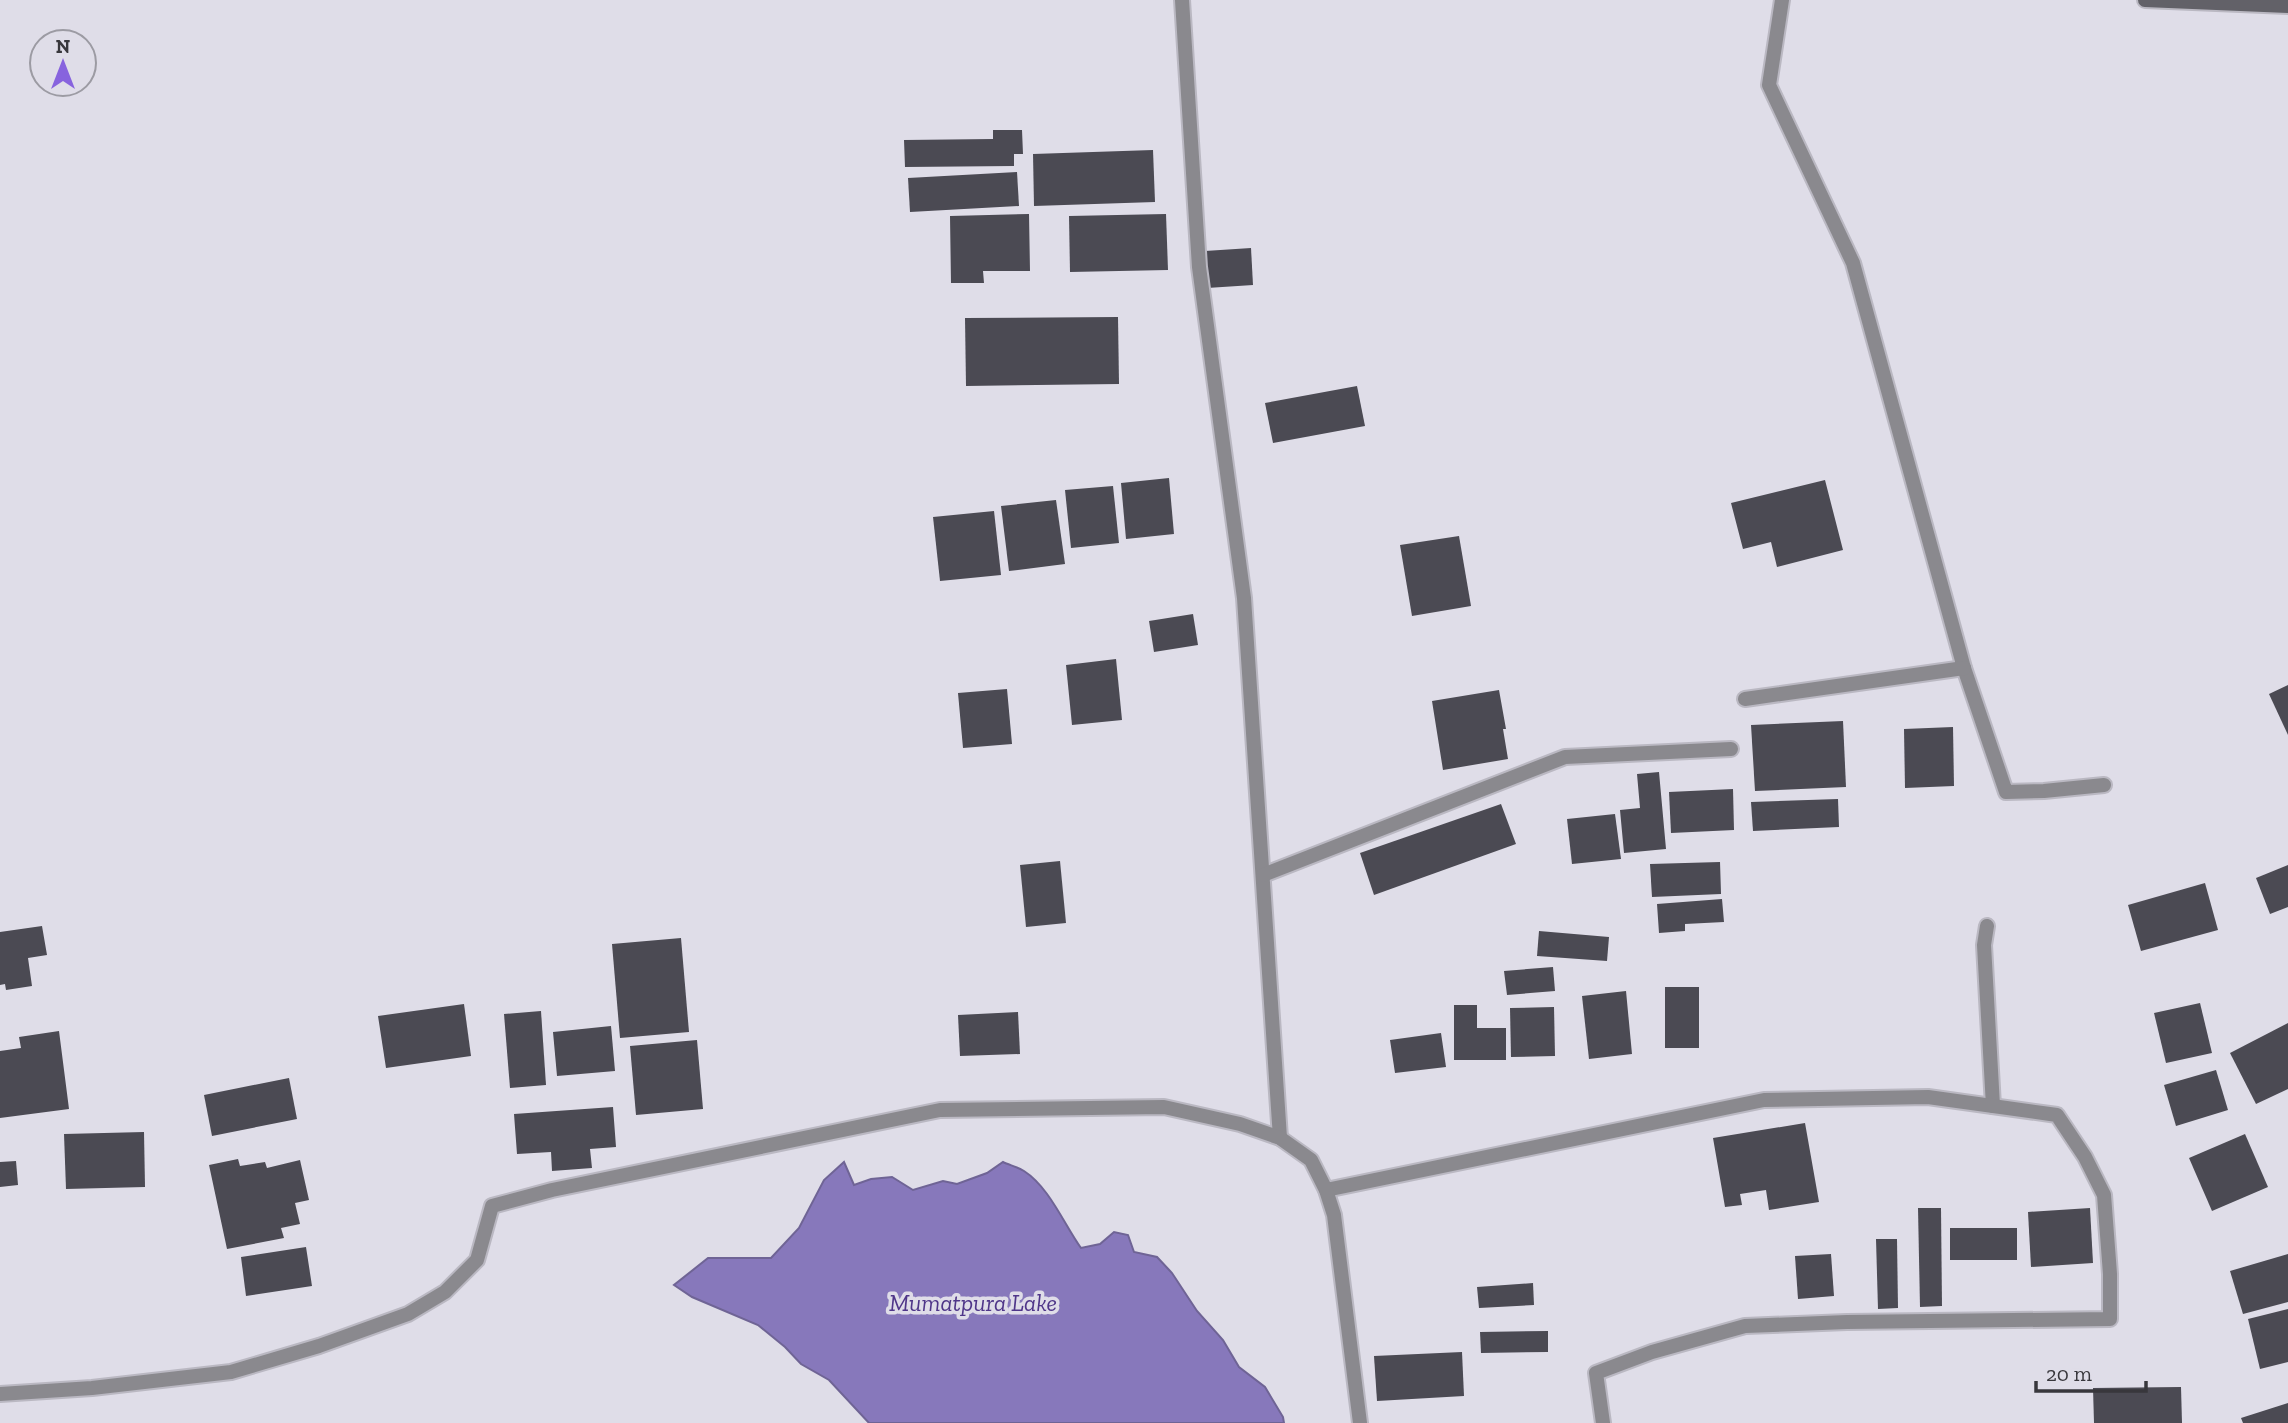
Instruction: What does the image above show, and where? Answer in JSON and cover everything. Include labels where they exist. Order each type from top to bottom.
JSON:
[{"type":"street","points":[[1182,0],[1199,267],[1244,598],[1280,1138]]},
{"type":"street","points":[[1782,0],[1769,85],[1853,263],[1964,668],[2006,792],[2104,785]]},
{"type":"street","points":[[2145,0],[2288,6]]},
{"type":"street","points":[[1745,699],[1964,668]]},
{"type":"street","points":[[1263,875],[1565,757],[1731,749]]},
{"type":"street","points":[[1987,926],[1984,945],[1993,1106]]},
{"type":"street","points":[[1326,1190],[1764,1100],[1928,1097],[2057,1115],[2085,1157],[2104,1195],[2110,1274],[2110,1319],[1745,1326],[1652,1352],[1596,1373],[1603,1423]]},
{"type":"street","points":[[0,1394],[92,1388],[231,1372],[319,1346],[408,1314],[445,1292],[477,1260],[492,1206],[613,1176],[940,1110],[1164,1107],[1240,1124],[1280,1138],[1311,1160],[1334,1214],[1360,1423]]},
{"type":"water","name":"Mumatpura Lake","points":[[844,1162],[854,1185],[871,1179],[892,1177],[913,1190],[943,1181],[957,1184],[987,1173],[1003,1162],[1022,1170],[1049,1196],[1081,1248],[1100,1244],[1114,1232],[1128,1235],[1134,1252],[1157,1257],[1172,1273],[1197,1311],[1223,1340],[1239,1367],[1265,1387],[1284,1423],[869,1423],[829,1380],[801,1364],[758,1325],[692,1297],[674,1285],[708,1258],[771,1258],[799,1228],[824,1180]]},
{"type":"building","points":[[993,130],[1022,130],[1023,154],[1014,154],[1014,166],[905,167],[904,140],[993,139]]},
{"type":"building","points":[[1153,150],[1155,202],[1034,206],[1033,154]]},
{"type":"building","points":[[1017,172],[1019,206],[910,212],[908,178]]},
{"type":"building","points":[[1029,214],[1030,271],[983,271],[984,283],[951,283],[950,216]]},
{"type":"building","points":[[1166,214],[1168,270],[1070,272],[1069,216]]},
{"type":"building","points":[[1251,248],[1253,285],[1207,288],[1205,251]]},
{"type":"building","points":[[1118,317],[1119,384],[966,386],[965,318]]},
{"type":"building","points":[[1357,386],[1365,426],[1273,443],[1265,403]]},
{"type":"building","points":[[1169,478],[1174,534],[1126,539],[1121,483]]},
{"type":"building","points":[[1825,480],[1843,550],[1777,567],[1771,542],[1743,549],[1731,503]]},
{"type":"building","points":[[1113,486],[1119,543],[1071,548],[1065,490]]},
{"type":"building","points":[[1056,500],[1065,564],[1009,571],[1001,506]]},
{"type":"building","points":[[994,511],[1001,575],[940,581],[933,517]]},
{"type":"building","points":[[1459,536],[1471,606],[1412,616],[1400,545]]},
{"type":"building","points":[[1193,614],[1198,645],[1154,652],[1149,621]]},
{"type":"building","points":[[1116,659],[1122,720],[1072,725],[1066,665]]},
{"type":"building","points":[[2288,685],[2288,735],[2269,694]]},
{"type":"building","points":[[1007,689],[1012,744],[963,748],[958,693]]},
{"type":"building","points":[[1499,690],[1508,759],[1443,770],[1432,701]]},
{"type":"building","points":[[1843,721],[1846,787],[1755,791],[1751,725]]},
{"type":"building","points":[[1953,727],[1954,786],[1905,788],[1904,729]]},
{"type":"building","points":[[1659,772],[1666,849],[1624,853],[1620,810],[1640,808],[1637,774]]},
{"type":"building","points":[[1733,789],[1734,830],[1671,833],[1669,792]]},
{"type":"building","points":[[1838,799],[1839,827],[1753,831],[1751,802]]},
{"type":"building","points":[[1501,804],[1516,844],[1374,895],[1360,853]]},
{"type":"building","points":[[1615,814],[1621,859],[1572,864],[1567,819]]},
{"type":"building","points":[[1060,861],[1066,923],[1026,927],[1020,865]]},
{"type":"building","points":[[1720,862],[1721,894],[1652,897],[1650,864]]},
{"type":"building","points":[[2288,865],[2288,907],[2270,914],[2256,878]]},
{"type":"building","points":[[2205,883],[2218,930],[2141,951],[2128,905]]},
{"type":"building","points":[[1722,899],[1724,922],[1685,924],[1685,931],[1659,933],[1657,904]]},
{"type":"building","points":[[42,926],[47,955],[28,958],[32,986],[6,990],[5,984],[0,985],[0,932]]},
{"type":"building","points":[[1539,931],[1609,937],[1607,961],[1537,956]]},
{"type":"building","points":[[681,938],[689,1032],[620,1038],[612,944]]},
{"type":"building","points":[[1553,967],[1555,991],[1507,995],[1504,971]]},
{"type":"building","points":[[1665,987],[1699,987],[1699,1048],[1665,1048]]},
{"type":"building","points":[[1626,991],[1632,1054],[1589,1059],[1582,996]]},
{"type":"building","points":[[2200,1003],[2212,1053],[2166,1063],[2154,1013]]},
{"type":"building","points":[[464,1004],[471,1056],[386,1068],[378,1016]]},
{"type":"building","points":[[1454,1005],[1477,1005],[1477,1028],[1506,1028],[1506,1060],[1454,1060]]},
{"type":"building","points":[[1554,1007],[1555,1056],[1511,1057],[1510,1008]]},
{"type":"building","points":[[541,1011],[546,1085],[510,1088],[504,1014]]},
{"type":"building","points":[[1018,1012],[1020,1054],[960,1056],[958,1015]]},
{"type":"building","points":[[2288,1023],[2288,1089],[2256,1104],[2230,1053]]},
{"type":"building","points":[[611,1026],[615,1071],[557,1076],[553,1032]]},
{"type":"building","points":[[59,1031],[69,1109],[0,1118],[0,1051],[21,1048],[19,1037]]},
{"type":"building","points":[[1441,1033],[1446,1067],[1395,1073],[1390,1040]]},
{"type":"building","points":[[697,1040],[703,1109],[636,1115],[630,1046]]},
{"type":"building","points":[[2216,1070],[2228,1110],[2176,1126],[2164,1085]]},
{"type":"building","points":[[289,1078],[297,1119],[212,1136],[204,1095]]},
{"type":"building","points":[[613,1107],[616,1147],[590,1149],[592,1168],[552,1171],[551,1152],[517,1154],[514,1114]]},
{"type":"building","points":[[1805,1123],[1819,1202],[1769,1210],[1766,1190],[1740,1194],[1742,1205],[1725,1207],[1713,1138]]},
{"type":"building","points":[[144,1132],[145,1187],[66,1189],[64,1134]]},
{"type":"building","points":[[2245,1134],[2268,1187],[2212,1211],[2189,1158]]},
{"type":"building","points":[[238,1159],[240,1166],[265,1162],[267,1168],[300,1160],[309,1200],[295,1203],[300,1224],[281,1228],[284,1238],[227,1249],[209,1165]]},
{"type":"building","points":[[16,1161],[18,1185],[0,1187],[0,1162]]},
{"type":"building","points":[[1918,1208],[1941,1208],[1942,1306],[1920,1307]]},
{"type":"building","points":[[2090,1208],[2093,1263],[2031,1267],[2028,1212]]},
{"type":"building","points":[[1950,1228],[2017,1228],[2017,1260],[1950,1260]]},
{"type":"building","points":[[1876,1239],[1897,1239],[1898,1308],[1878,1309]]},
{"type":"building","points":[[306,1247],[312,1286],[246,1296],[241,1257]]},
{"type":"building","points":[[1831,1254],[1834,1296],[1798,1299],[1795,1256]]},
{"type":"building","points":[[2288,1254],[2288,1302],[2243,1314],[2230,1271]]},
{"type":"building","points":[[1533,1283],[1534,1305],[1479,1308],[1477,1287]]},
{"type":"building","points":[[2288,1309],[2288,1362],[2260,1369],[2248,1319]]},
{"type":"building","points":[[1548,1331],[1548,1352],[1481,1353],[1480,1332]]},
{"type":"building","points":[[1462,1352],[1464,1396],[1377,1401],[1374,1356]]},
{"type":"building","points":[[2181,1387],[2182,1423],[2094,1423],[2093,1388]]},
{"type":"building","points":[[2288,1403],[2288,1423],[2243,1423],[2241,1418]]}]
